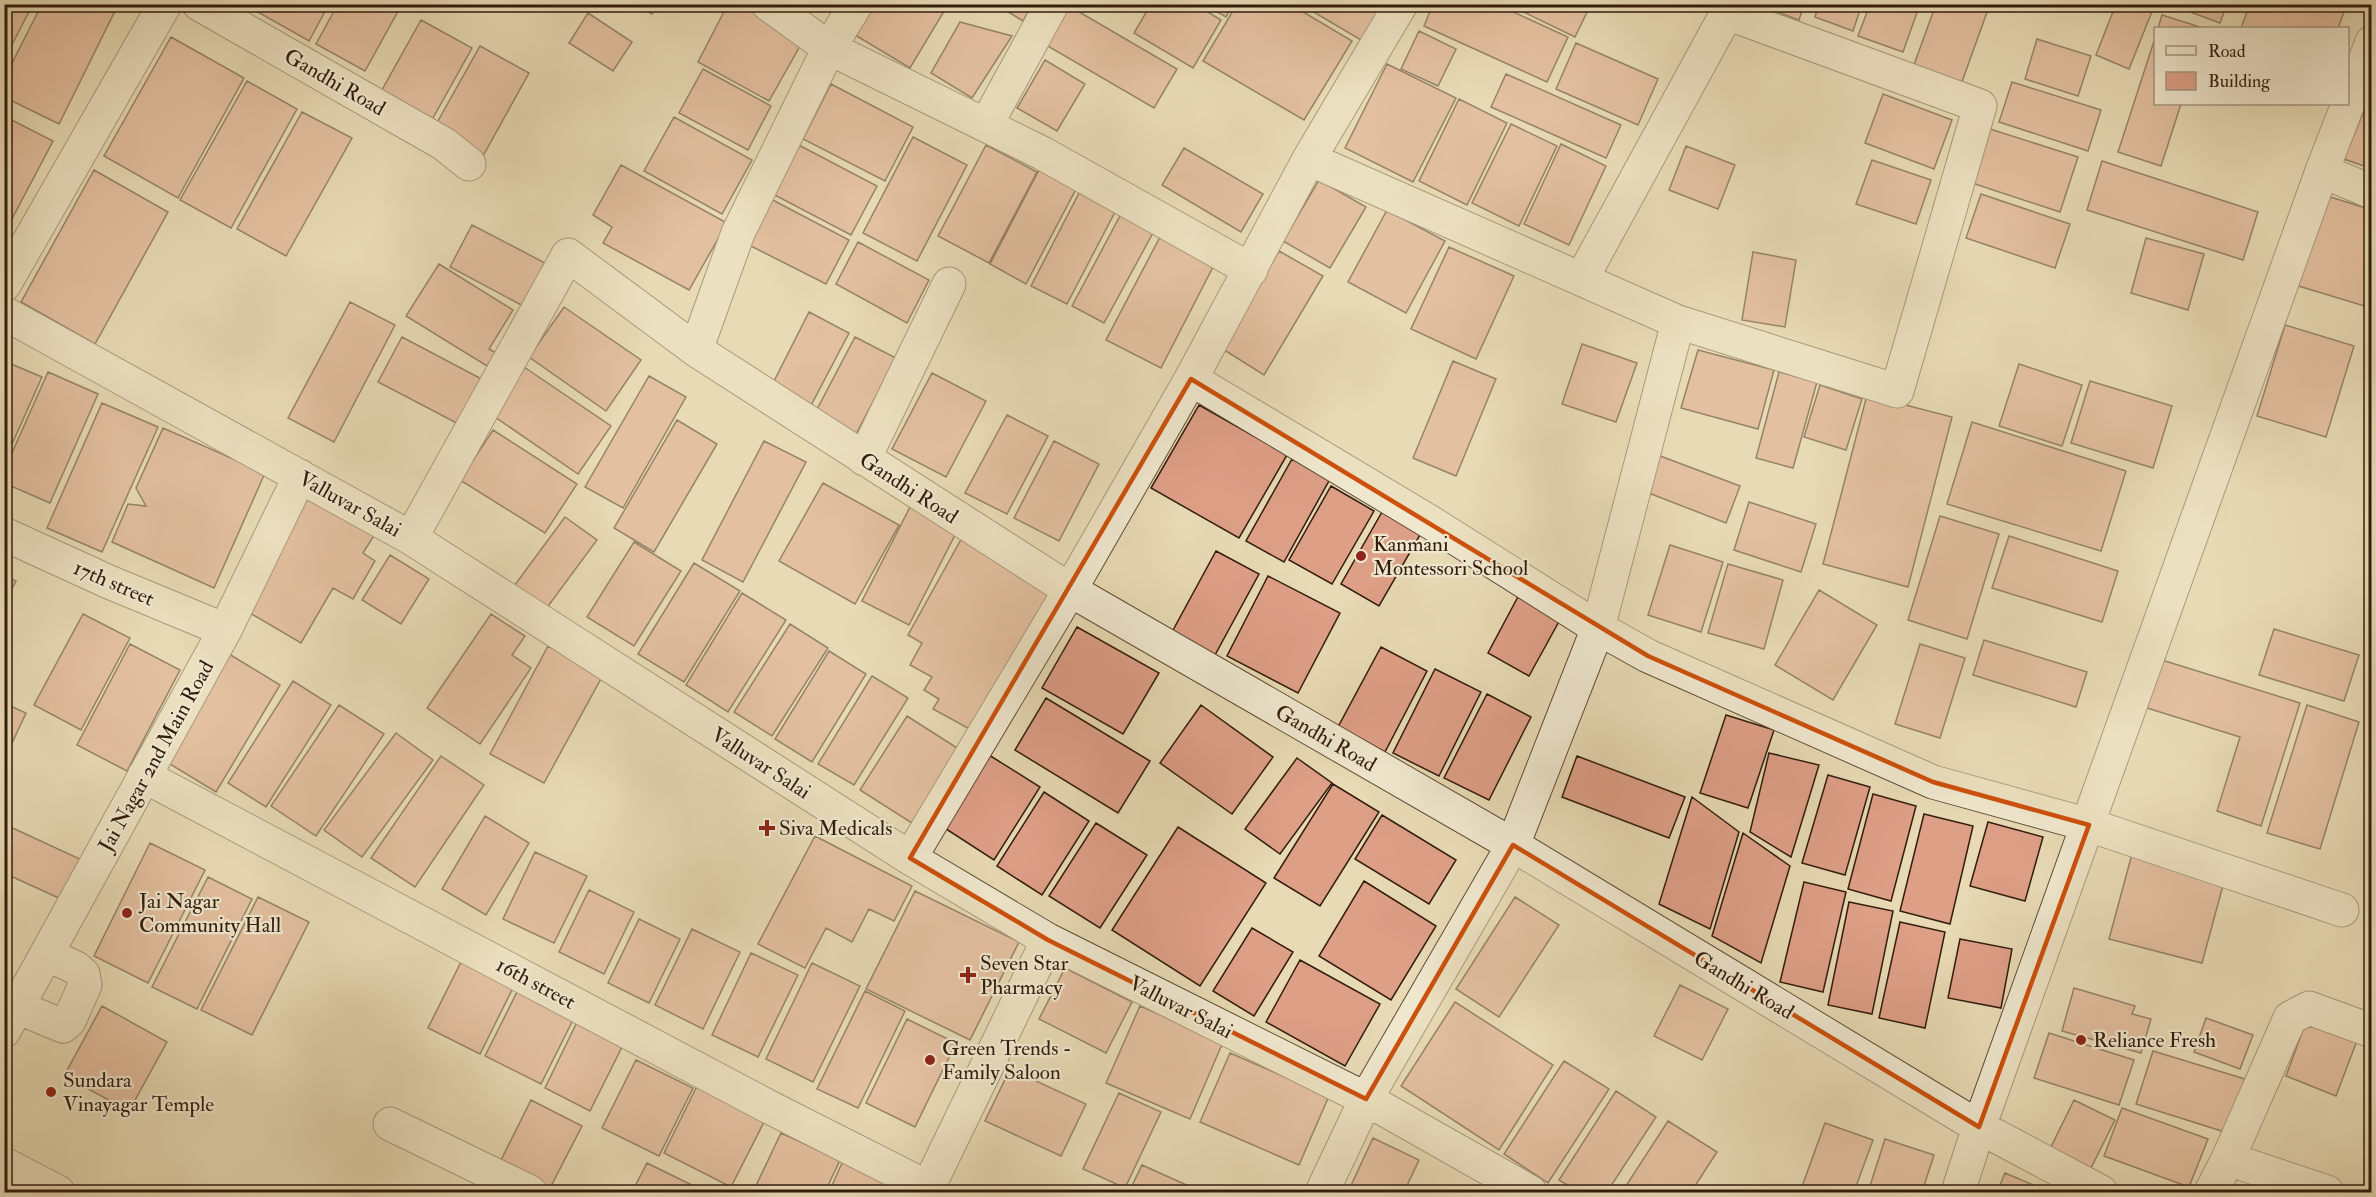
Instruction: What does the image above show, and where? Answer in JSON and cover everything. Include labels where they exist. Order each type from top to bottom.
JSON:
[{"type":"street","points":[[4,285],[165,4]]},
{"type":"street","name":"Gandhi Road","points":[[199,4],[444,144],[469,164]]},
{"type":"street","points":[[768,4],[829,48],[1042,153],[1251,270]]},
{"type":"street","points":[[696,350],[738,232],[829,48],[856,4]]},
{"type":"street","points":[[986,125],[1052,4]]},
{"type":"street","points":[[910,858],[1070,590],[1191,379],[1309,159],[1401,4]]},
{"type":"street","points":[[1309,159],[1678,322],[1897,391],[1980,106],[1727,13],[1582,278]]},
{"type":"street","points":[[2349,101],[2372,42]]},
{"type":"street","points":[[1958,1192],[2322,171],[2348,105]]},
{"type":"street","points":[[2322,171],[2372,192]]},
{"type":"street","name":"Gandhi Road","points":[[411,538],[568,255],[696,350],[1070,590],[1513,845],[1980,1127],[2101,1192]]},
{"type":"street","points":[[864,459],[949,284]]},
{"type":"street","name":"Valluvar Salai","points":[[4,313],[411,538],[910,858],[1048,940],[1366,1099],[1530,1192]]},
{"type":"street","points":[[1322,1192],[1366,1099],[1513,845],[1598,628],[1678,322]]},
{"type":"street","points":[[1191,379],[1430,522],[1598,628],[1648,656],[1933,782],[2089,825],[2342,910]]},
{"type":"street","name":"Jai Nagar 2nd Main Road","points":[[9,1021],[225,630],[300,476]]},
{"type":"street","name":"17th street","points":[[4,534],[109,582],[225,630]]},
{"type":"street","name":"16th street","points":[[144,776],[927,1190]]},
{"type":"street","points":[[927,1190],[1048,940]]},
{"type":"street","points":[[9,1021],[63,1026],[69,1021],[85,985],[83,975],[76,968],[46,954]]},
{"type":"street","points":[[2211,1192],[2228,1160],[2289,1018],[2309,1008],[2372,1031]]},
{"type":"street","points":[[390,1124],[530,1192]]},
{"type":"street","points":[[2228,1160],[2327,1192]]},
{"type":"street","points":[[4,1164],[58,1192]]},
{"type":"highlighted area","points":[[1191,379],[1648,656],[1933,782],[2089,825],[1979,1127],[1513,845],[1366,1099],[1048,940],[910,858]]},
{"type":"building","points":[[4,4],[33,4],[4,60]]},
{"type":"building","points":[[42,4],[118,5],[59,124],[4,97],[4,79]]},
{"type":"building","points":[[259,4],[329,4],[309,41],[256,11]]},
{"type":"building","points":[[338,4],[402,4],[365,71],[316,44]]},
{"type":"building","points":[[634,4],[657,4],[652,14]]},
{"type":"building","points":[[728,4],[745,4],[805,37],[769,101],[698,62]]},
{"type":"building","points":[[873,4],[940,4],[946,8],[910,68],[855,35]]},
{"type":"building","points":[[995,4],[1033,4],[1023,21]]},
{"type":"building","points":[[1151,4],[1195,4],[1221,20],[1193,68],[1134,33]]},
{"type":"building","points":[[1204,4],[1233,4],[1226,17]]},
{"type":"building","points":[[1237,4],[1290,4],[1352,41],[1304,120],[1203,61]]},
{"type":"building","points":[[1300,4],[1389,4],[1366,43]]},
{"type":"building","points":[[1433,4],[1496,4],[1568,37],[1547,82],[1424,26]]},
{"type":"building","points":[[1507,4],[1591,4],[1575,37]]},
{"type":"building","points":[[1756,4],[1804,4],[1799,20]]},
{"type":"building","points":[[1819,4],[1862,4],[1853,31],[1815,17]]},
{"type":"building","points":[[1870,4],[1920,4],[1903,52],[1858,36]]},
{"type":"building","points":[[1936,4],[1990,4],[1959,90],[1911,73]]},
{"type":"building","points":[[2116,4],[2155,4],[2129,69],[2096,55]]},
{"type":"building","points":[[2178,4],[2227,4],[2220,23],[2177,7]]},
{"type":"building","points":[[2250,4],[2347,4],[2338,27],[2241,27]]},
{"type":"building","points":[[1069,6],[1177,69],[1154,108],[1046,45]]},
{"type":"building","points":[[588,13],[632,42],[613,71],[569,43]]},
{"type":"building","points":[[2162,15],[2200,27],[2158,27]]},
{"type":"building","points":[[421,20],[472,48],[429,125],[378,97]]},
{"type":"building","points":[[960,22],[1012,36],[972,98],[931,73]]},
{"type":"building","points":[[1419,31],[1456,49],[1438,86],[1401,69]]},
{"type":"building","points":[[171,37],[244,78],[178,198],[104,156]]},
{"type":"building","points":[[2037,39],[2091,56],[2078,96],[2025,79]]},
{"type":"building","points":[[2154,41],[2154,105],[2181,105],[2161,166],[2118,152]]},
{"type":"building","points":[[1576,43],[1658,79],[1638,125],[1556,89]]},
{"type":"building","points":[[480,46],[529,73],[483,156],[434,128]]},
{"type":"building","points":[[1045,60],[1085,84],[1057,131],[1017,108]]},
{"type":"building","points":[[1387,64],[1456,98],[1413,182],[1345,148]]},
{"type":"building","points":[[703,69],[771,106],[748,150],[679,113]]},
{"type":"building","points":[[1506,74],[1621,125],[1606,158],[1491,107]]},
{"type":"building","points":[[247,81],[297,109],[231,228],[180,200]]},
{"type":"building","points":[[2012,82],[2101,110],[2088,151],[1999,122]]},
{"type":"building","points":[[831,84],[913,127],[885,181],[803,139]]},
{"type":"building","points":[[2372,91],[2372,169],[2344,159]]},
{"type":"building","points":[[1883,94],[1952,120],[1934,169],[1865,143]]},
{"type":"building","points":[[1459,99],[1507,123],[1467,205],[1419,181]]},
{"type":"building","points":[[302,112],[352,138],[286,256],[237,229]]},
{"type":"building","points":[[4,116],[53,141],[4,234]]},
{"type":"building","points":[[674,117],[752,160],[722,214],[644,171]]},
{"type":"building","points":[[1511,124],[1557,146],[1519,226],[1472,203]]},
{"type":"building","points":[[1990,129],[2078,157],[2060,212],[1972,183]]},
{"type":"building","points":[[913,137],[967,165],[917,261],[863,233]]},
{"type":"building","points":[[793,142],[877,186],[851,235],[767,191]]},
{"type":"building","points":[[1561,144],[1606,166],[1569,245],[1524,224]]},
{"type":"building","points":[[986,145],[1037,172],[989,263],[938,236]]},
{"type":"building","points":[[1686,146],[1735,165],[1718,209],[1669,190]]},
{"type":"building","points":[[1184,148],[1263,194],[1241,232],[1162,185]]},
{"type":"building","points":[[1872,160],[1931,180],[1916,224],[1856,204]]},
{"type":"building","points":[[2102,161],[2258,212],[2243,260],[2087,210]]},
{"type":"building","points":[[621,165],[727,223],[689,290],[603,243],[612,227],[593,215]]},
{"type":"building","points":[[94,170],[168,212],[95,344],[21,302]]},
{"type":"building","points":[[1039,170],[1076,189],[1026,284],[990,264]]},
{"type":"building","points":[[1319,180],[1366,207],[1330,268],[1283,241]]},
{"type":"building","points":[[1079,193],[1115,212],[1067,304],[1031,286]]},
{"type":"building","points":[[1981,194],[2070,224],[2055,268],[1966,238]]},
{"type":"building","points":[[2324,195],[2372,210],[2371,308],[2295,285]]},
{"type":"building","points":[[767,197],[849,240],[826,284],[743,242]]},
{"type":"building","points":[[1387,210],[1445,241],[1406,313],[1348,282]]},
{"type":"building","points":[[1121,214],[1154,231],[1104,323],[1072,306]]},
{"type":"building","points":[[472,225],[547,264],[525,307],[450,267]]},
{"type":"building","points":[[1160,237],[1214,265],[1161,368],[1106,340]]},
{"type":"building","points":[[2146,238],[2204,254],[2188,310],[2131,293]]},
{"type":"building","points":[[858,242],[929,280],[907,323],[836,284]]},
{"type":"building","points":[[1449,247],[1514,276],[1476,359],[1411,329]]},
{"type":"building","points":[[1279,251],[1323,276],[1264,375],[1221,348]]},
{"type":"building","points":[[1753,252],[1796,260],[1785,327],[1742,320]]},
{"type":"building","points":[[439,264],[513,310],[489,349],[496,353],[487,366],[406,316]]},
{"type":"building","points":[[350,302],[395,325],[334,442],[288,418]]},
{"type":"building","points":[[564,307],[641,360],[606,411],[529,357]]},
{"type":"building","points":[[809,312],[849,333],[807,413],[768,393]]},
{"type":"building","points":[[2285,325],[2354,346],[2326,437],[2257,416]]},
{"type":"building","points":[[402,337],[493,385],[470,430],[378,382]]},
{"type":"building","points":[[855,337],[896,358],[855,436],[814,415]]},
{"type":"building","points":[[1582,344],[1637,363],[1616,422],[1562,404]]},
{"type":"building","points":[[1698,350],[1774,370],[1758,429],[1681,408]]},
{"type":"building","points":[[4,361],[42,377],[4,462]]},
{"type":"building","points":[[1453,361],[1496,379],[1456,476],[1413,458]]},
{"type":"building","points":[[2019,364],[2082,385],[2062,446],[1999,426]]},
{"type":"building","points":[[524,367],[611,426],[578,474],[492,415]]},
{"type":"building","points":[[48,372],[98,394],[50,503],[4,483],[4,471]]},
{"type":"building","points":[[1779,372],[1817,382],[1793,468],[1756,458]]},
{"type":"building","points":[[932,373],[986,401],[946,477],[892,449]]},
{"type":"building","points":[[649,376],[686,397],[623,508],[585,487]]},
{"type":"building","points":[[2090,381],[2172,406],[2153,468],[2071,443]]},
{"type":"building","points":[[1820,385],[1862,399],[1846,450],[1804,437]]},
{"type":"building","points":[[1867,395],[1952,417],[1908,587],[1823,564]]},
{"type":"building","points":[[102,403],[158,427],[102,552],[47,528]]},
{"type":"building","points":[[1199,405],[1287,455],[1239,538],[1151,488]]},
{"type":"building","points":[[1007,415],[1048,436],[1007,514],[965,493]]},
{"type":"building","points":[[677,420],[717,444],[654,552],[614,528]]},
{"type":"building","points":[[1972,422],[2126,471],[2101,551],[1947,504]]},
{"type":"building","points":[[163,428],[265,473],[214,588],[112,542],[128,504],[146,506],[136,488]]},
{"type":"building","points":[[493,430],[577,484],[545,533],[460,480]]},
{"type":"building","points":[[764,441],[806,462],[743,582],[702,560]]},
{"type":"building","points":[[1054,441],[1099,464],[1059,541],[1014,518]]},
{"type":"building","points":[[1655,454],[1740,486],[1726,523],[1641,490]]},
{"type":"building","points":[[1292,459],[1330,479],[1284,562],[1246,541]]},
{"type":"building","points":[[823,483],[899,525],[855,604],[779,561]]},
{"type":"building","points":[[311,486],[380,526],[363,553],[375,561],[353,599],[333,588],[301,643],[243,609]]},
{"type":"building","points":[[1331,486],[1374,511],[1332,584],[1289,560]]},
{"type":"building","points":[[1749,502],[1816,524],[1801,572],[1734,550]]},
{"type":"building","points":[[910,507],[957,531],[909,625],[862,601]]},
{"type":"building","points":[[1382,512],[1420,535],[1379,606],[1341,584]]},
{"type":"building","points":[[1940,516],[1999,534],[1967,639],[1908,620]]},
{"type":"building","points":[[565,517],[597,540],[546,609],[514,586]]},
{"type":"building","points":[[963,536],[1055,587],[975,732],[933,709],[939,699],[924,690],[932,677],[910,665],[922,643],[908,635]]},
{"type":"building","points":[[2009,536],[2118,571],[2102,622],[1992,588]]},
{"type":"building","points":[[634,542],[681,571],[634,646],[587,617]]},
{"type":"building","points":[[1670,545],[1723,562],[1701,632],[1648,615]]},
{"type":"building","points":[[1216,551],[1259,574],[1215,655],[1172,632]]},
{"type":"building","points":[[390,555],[429,579],[401,624],[362,600]]},
{"type":"building","points":[[694,563],[740,591],[684,682],[638,654]]},
{"type":"building","points":[[1728,564],[1783,580],[1764,649],[1708,633]]},
{"type":"building","points":[[4,575],[16,581],[4,603]]},
{"type":"building","points":[[1268,576],[1340,613],[1298,693],[1227,656]]},
{"type":"building","points":[[1819,590],[1877,625],[1833,700],[1775,665]]},
{"type":"building","points":[[742,593],[786,620],[728,712],[686,685]]},
{"type":"building","points":[[1520,593],[1562,616],[1529,676],[1488,653]]},
{"type":"building","points":[[83,614],[130,638],[81,730],[34,705]]},
{"type":"building","points":[[491,614],[525,636],[512,655],[531,668],[480,744],[427,708]]},
{"type":"building","points":[[790,624],[828,648],[772,736],[734,712]]},
{"type":"building","points":[[1077,627],[1159,673],[1123,734],[1042,688]]},
{"type":"building","points":[[2274,629],[2359,655],[2344,701],[2259,675]]},
{"type":"building","points":[[1984,640],[2087,672],[2076,707],[1973,675]]},
{"type":"building","points":[[130,644],[180,670],[127,771],[77,745]]},
{"type":"building","points":[[1920,644],[1965,658],[1940,738],[1895,724]]},
{"type":"building","points":[[548,646],[603,675],[544,783],[490,754]]},
{"type":"building","points":[[1381,647],[1427,671],[1385,752],[1338,727]]},
{"type":"building","points":[[829,651],[866,674],[812,762],[775,739]]},
{"type":"building","points":[[229,654],[280,685],[216,792],[165,761]]},
{"type":"building","points":[[2162,660],[2300,703],[2261,826],[2217,811],[2240,737],[2147,708]]},
{"type":"building","points":[[1435,669],[1481,692],[1439,776],[1393,753]]},
{"type":"building","points":[[872,676],[908,698],[854,785],[818,764]]},
{"type":"building","points":[[293,681],[331,705],[266,807],[228,783]]},
{"type":"building","points":[[1487,694],[1531,717],[1489,800],[1444,778]]},
{"type":"building","points":[[1046,698],[1150,761],[1118,813],[1015,750]]},
{"type":"building","points":[[4,703],[26,713],[6,756],[4,755]]},
{"type":"building","points":[[339,705],[384,734],[316,836],[271,806]]},
{"type":"building","points":[[1201,705],[1273,757],[1232,814],[1160,763]]},
{"type":"building","points":[[2307,705],[2359,722],[2320,849],[2267,833]]},
{"type":"building","points":[[1726,715],[1774,730],[1748,808],[1700,793]]},
{"type":"building","points":[[907,716],[965,753],[918,827],[860,790]]},
{"type":"building","points":[[396,733],[433,760],[362,857],[324,830]]},
{"type":"building","points":[[1769,753],[1819,765],[1791,857],[1750,832]]},
{"type":"building","points":[[989,755],[1040,787],[994,860],[943,827]]},
{"type":"building","points":[[441,756],[484,785],[415,887],[371,858]]},
{"type":"building","points":[[1577,756],[1685,797],[1669,838],[1562,797]]},
{"type":"building","points":[[1297,758],[1332,783],[1280,854],[1245,829]]},
{"type":"building","points":[[1828,775],[1870,787],[1845,875],[1802,863]]},
{"type":"building","points":[[1333,784],[1379,812],[1320,906],[1274,878]]},
{"type":"building","points":[[1044,792],[1089,821],[1042,895],[997,866]]},
{"type":"building","points":[[1873,794],[1916,806],[1891,901],[1848,889]]},
{"type":"building","points":[[1692,797],[1739,832],[1710,929],[1659,904]]},
{"type":"building","points":[[1924,814],[1973,826],[1950,924],[1900,911]]},
{"type":"building","points":[[1382,815],[1456,860],[1429,904],[1355,859]]},
{"type":"building","points":[[485,816],[529,843],[486,915],[442,889]]},
{"type":"building","points":[[1988,822],[2043,837],[2025,901],[1970,886]]},
{"type":"building","points":[[1096,823],[1147,855],[1100,928],[1049,896]]},
{"type":"building","points":[[4,824],[82,860],[63,900],[4,873]]},
{"type":"building","points":[[1178,827],[1266,883],[1200,986],[1112,930]]},
{"type":"building","points":[[1743,833],[1790,866],[1761,963],[1712,936]]},
{"type":"building","points":[[815,836],[912,886],[894,921],[869,909],[852,942],[826,928],[805,968],[758,944]]},
{"type":"building","points":[[150,843],[205,870],[148,983],[94,956]]},
{"type":"building","points":[[535,852],[587,876],[554,943],[503,919]]},
{"type":"building","points":[[2132,854],[2225,878],[2202,963],[2109,939]]},
{"type":"building","points":[[208,877],[252,899],[197,1009],[152,987]]},
{"type":"building","points":[[1364,881],[1436,926],[1391,1000],[1319,956]]},
{"type":"building","points":[[1804,882],[1846,892],[1823,992],[1780,982]]},
{"type":"building","points":[[589,890],[634,912],[604,974],[559,952]]},
{"type":"building","points":[[915,891],[1019,942],[970,1040],[866,989]]},
{"type":"building","points":[[258,897],[309,922],[252,1035],[201,1010]]},
{"type":"building","points":[[1515,897],[1559,925],[1499,1017],[1456,989]]},
{"type":"building","points":[[1849,902],[1893,911],[1872,1014],[1828,1005]]},
{"type":"building","points":[[639,919],[680,939],[649,1003],[608,983]]},
{"type":"building","points":[[1900,922],[1945,932],[1925,1028],[1879,1018]]},
{"type":"building","points":[[1252,928],[1293,952],[1254,1016],[1213,991]]},
{"type":"building","points":[[692,929],[740,952],[703,1029],[655,1005]]},
{"type":"building","points":[[1960,939],[2012,949],[2001,1008],[1948,998]]},
{"type":"building","points":[[751,953],[798,975],[758,1057],[712,1035]]},
{"type":"building","points":[[464,956],[516,982],[480,1054],[428,1028]]},
{"type":"building","points":[[1300,960],[1380,1004],[1345,1066],[1266,1022]]},
{"type":"building","points":[[812,963],[860,986],[813,1082],[766,1059]]},
{"type":"building","points":[[1065,968],[1132,1002],[1106,1053],[1039,1019]]},
{"type":"building","points":[[1680,985],[1728,1009],[1702,1060],[1654,1036]]},
{"type":"building","points":[[520,986],[576,1014],[541,1084],[485,1056]]},
{"type":"building","points":[[2074,988],[2135,1006],[2132,1014],[2151,1019],[2141,1053],[2062,1031]]},
{"type":"building","points":[[865,991],[905,1011],[858,1108],[817,1089]]},
{"type":"building","points":[[1455,1002],[1553,1065],[1499,1150],[1401,1086]]},
{"type":"building","points":[[102,1006],[167,1042],[129,1111],[64,1076]]},
{"type":"building","points":[[1140,1006],[1223,1042],[1190,1119],[1106,1083]]},
{"type":"building","points":[[2206,1018],[2253,1035],[2240,1069],[2194,1052]]},
{"type":"building","points":[[907,1019],[956,1043],[915,1127],[866,1103]]},
{"type":"building","points":[[2307,1019],[2358,1038],[2336,1096],[2286,1076]]},
{"type":"building","points":[[578,1020],[624,1043],[590,1111],[545,1088]]},
{"type":"building","points":[[2049,1033],[2134,1060],[2119,1105],[2034,1078]]},
{"type":"building","points":[[2153,1051],[2245,1079],[2228,1133],[2136,1104]]},
{"type":"building","points":[[1230,1053],[1329,1096],[1299,1165],[1200,1122]]},
{"type":"building","points":[[636,1060],[693,1088],[659,1156],[602,1128]]},
{"type":"building","points":[[1564,1061],[1609,1089],[1548,1183],[1504,1154]]},
{"type":"building","points":[[1010,1069],[1086,1104],[1061,1156],[985,1121]]},
{"type":"building","points":[[697,1086],[765,1120],[731,1187],[664,1153]]},
{"type":"building","points":[[1616,1091],[1656,1117],[1607,1192],[1579,1192],[1559,1180]]},
{"type":"building","points":[[1119,1093],[1161,1112],[1125,1188],[1083,1169]]},
{"type":"building","points":[[531,1100],[582,1126],[548,1192],[540,1192],[496,1170]]},
{"type":"building","points":[[2074,1100],[2115,1120],[2091,1168],[2050,1149]]},
{"type":"building","points":[[2122,1108],[2208,1139],[2189,1187],[2104,1156]]},
{"type":"building","points":[[1668,1121],[1717,1152],[1691,1192],[1622,1192]]},
{"type":"building","points":[[1825,1123],[1873,1140],[1854,1192],[1800,1192]]},
{"type":"building","points":[[781,1133],[840,1160],[825,1192],[753,1192]]},
{"type":"building","points":[[1373,1138],[1419,1160],[1404,1192],[1348,1192]]},
{"type":"building","points":[[1885,1139],[1934,1155],[1922,1192],[1868,1192]]},
{"type":"building","points":[[843,1161],[892,1183],[888,1192],[829,1192]]},
{"type":"building","points":[[647,1163],[706,1192],[632,1192]]},
{"type":"building","points":[[1142,1165],[1202,1192],[1129,1192]]},
{"type":"building","points":[[2005,1173],[2050,1192],[1997,1192]]},
{"type":"building","points":[[2255,1182],[2280,1192],[2251,1192]]},
{"type":"place","name":"Kanmani Montessori School","points":[[1361,556]]},
{"type":"place","name":"Siva Medicals","points":[[767,828]]},
{"type":"place","name":"Jai Nagar Community Hall","points":[[127,913]]},
{"type":"place","name":"Seven Star Pharmacy","points":[[968,975]]},
{"type":"place","name":"Reliance Fresh","points":[[2081,1040]]},
{"type":"place","name":"Green Trends - Family Saloon","points":[[930,1060]]},
{"type":"place","name":"Sundara Vinayagar Temple","points":[[51,1092]]}]
